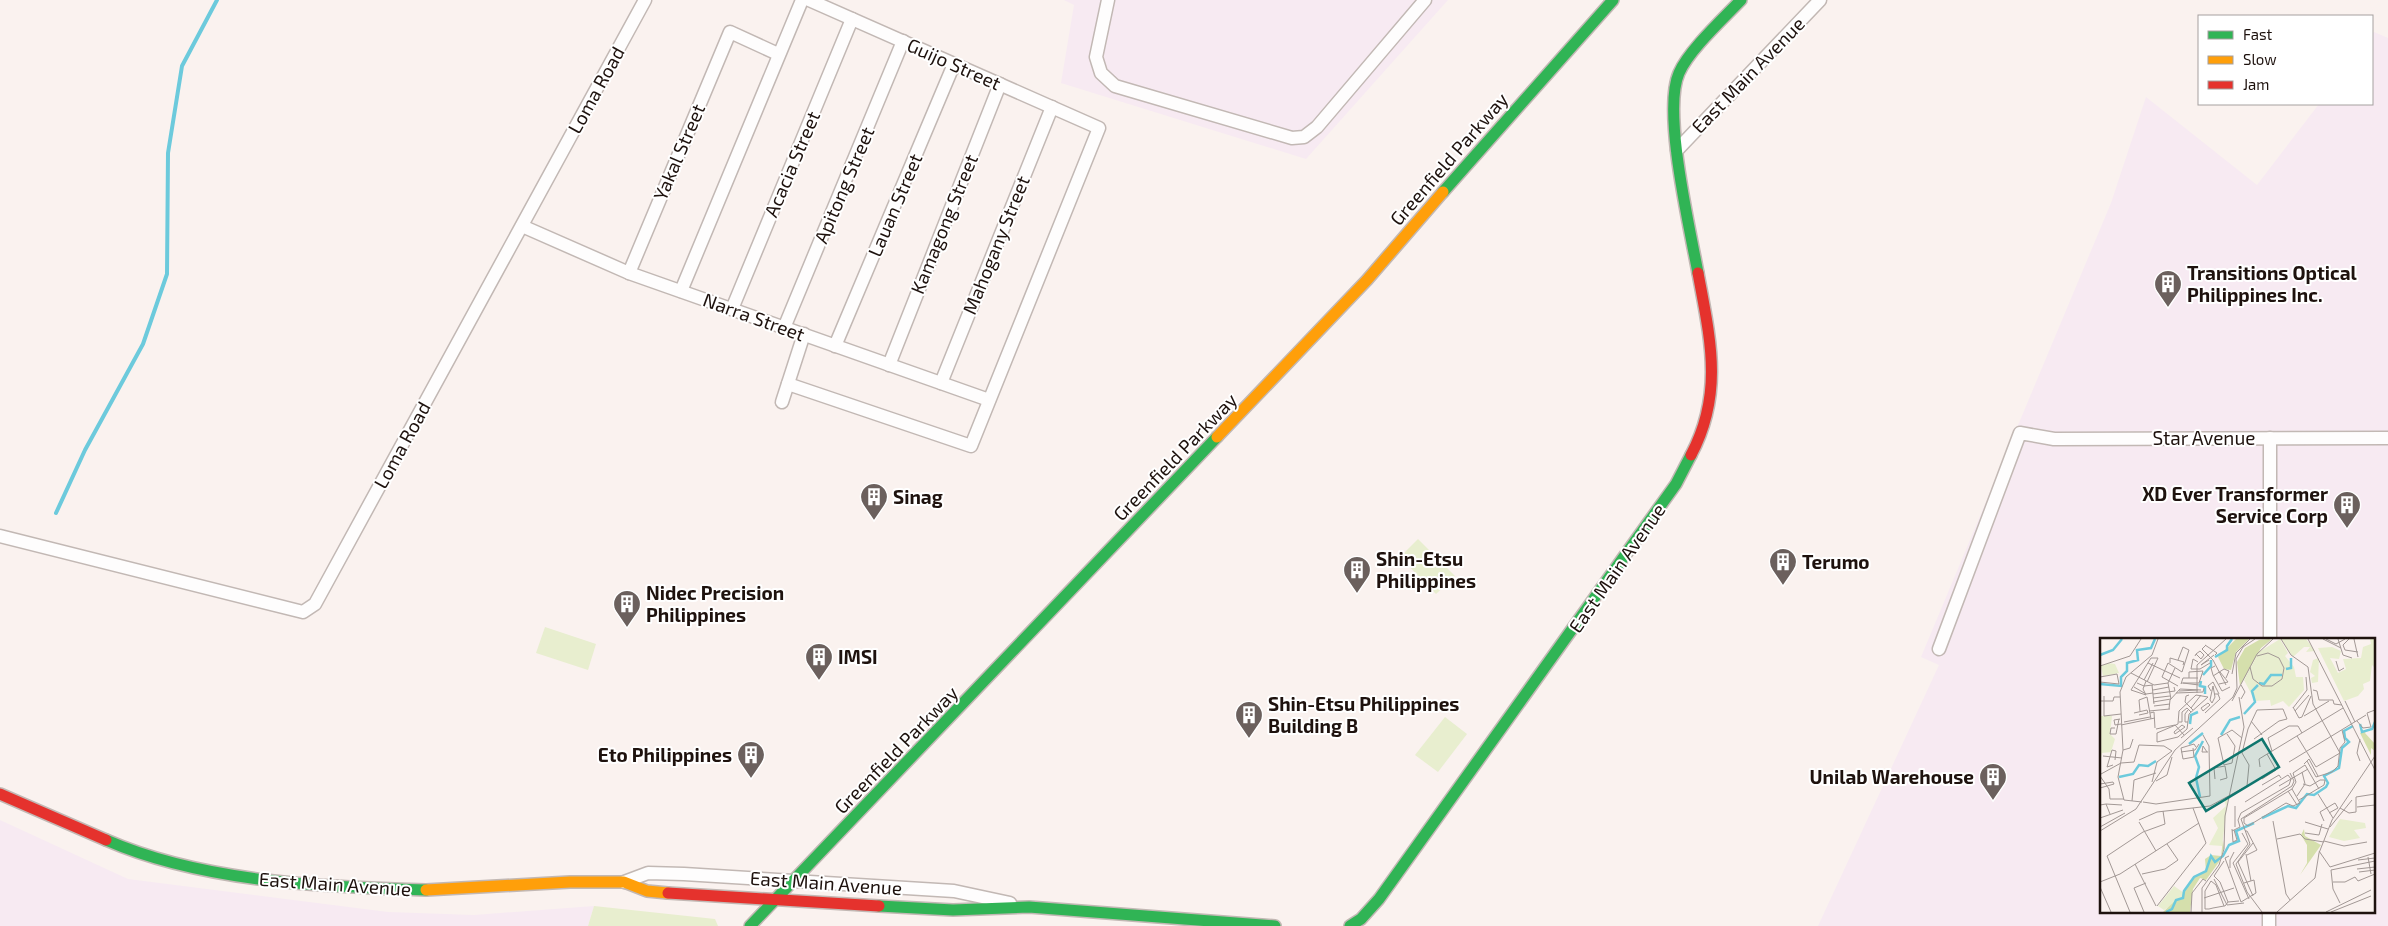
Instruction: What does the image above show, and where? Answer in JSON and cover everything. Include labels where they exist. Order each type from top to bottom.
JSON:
[{"type":"street","name":"Loma Road","points":[[0,536],[303,612],[315,604],[645,0]]},
{"type":"street","points":[[681,291],[802,0]]},
{"type":"street","name":"Guijo Street","points":[[809,0],[1099,128],[989,400]]},
{"type":"street","points":[[1108,0],[1096,57],[1097,65],[1107,80],[1140,94],[1292,138],[1304,137],[1317,127],[1425,0]]},
{"type":"street","name":"Greenfield Parkway","points":[[750,926],[1367,280],[1532,89],[1613,0]]},
{"type":"street","name":"East Main Avenue","points":[[1350,926],[1362,919],[1379,899],[1553,658],[1676,484],[1698,442],[1711,394],[1712,350],[1677,150],[1673,105],[1674,90],[1679,73],[1697,47],[1741,0]]},
{"type":"street","name":"East Main Avenue","points":[[1677,150],[1820,0]]},
{"type":"street","name":"Acacia Street","points":[[732,309],[852,19]]},
{"type":"street","name":"Yakal Street","points":[[629,273],[730,32],[778,54]]},
{"type":"street","name":"Apitong Street","points":[[784,328],[903,42]]},
{"type":"street","name":"Lauan Street","points":[[835,346],[954,64]]},
{"type":"street","name":"Kamagong Street","points":[[889,365],[1000,84]]},
{"type":"street","name":"Mahogany Street","points":[[941,383],[1052,107]]},
{"type":"street","name":"Narra Street","points":[[522,226],[629,273],[989,400]]},
{"type":"street","points":[[782,402],[804,334]]},
{"type":"street","points":[[788,384],[971,446],[989,400]]},
{"type":"street","name":"Star Avenue","points":[[1939,648],[2020,433],[2054,438],[2388,438]]},
{"type":"street","points":[[2270,438],[2270,638]]},
{"type":"street","name":"East Main Avenue","points":[[0,794],[130,848],[173,862],[267,882],[425,890],[570,882],[624,882],[648,873],[954,891],[1029,907]]},
{"type":"street","name":"East Main Avenue","points":[[624,882],[647,891],[774,901],[953,910],[1029,907],[1275,926]]},
{"type":"shaded area","points":[[1064,0],[1448,0],[1306,159],[1061,83],[1074,5]]},
{"type":"shaded area","points":[[2373,33],[2388,38],[2388,926],[1818,926],[1939,665],[1921,657],[2111,203],[2146,97],[2257,185],[2318,105],[2373,105]]},
{"type":"shaded area","points":[[0,820],[128,879],[388,912],[474,915],[594,906],[588,926],[0,926]]},
{"type":"green space","points":[[1418,539],[1455,576],[1436,594],[1400,557]]},
{"type":"green space","points":[[545,627],[596,644],[588,670],[536,653]]},
{"type":"green space","points":[[1445,717],[1467,734],[1438,772],[1415,755]]},
{"type":"green space","points":[[594,906],[715,919],[718,926],[588,926]]},
{"type":"waterway","points":[[56,513],[85,450],[143,344],[167,274],[168,153],[182,66],[217,0]]},
{"type":"traffic: fast","points":[[1443,192],[1613,0]]},
{"type":"traffic: fast","points":[[1698,273],[1675,141],[1675,91],[1679,73],[1690,55],[1741,0]]},
{"type":"traffic: fast","points":[[750,926],[1217,437]]},
{"type":"traffic: fast","points":[[1350,926],[1361,919],[1379,899],[1676,484],[1691,455]]},
{"type":"traffic: fast","points":[[106,840],[143,854],[182,865],[263,880],[346,887],[426,890]]},
{"type":"traffic: fast","points":[[879,906],[953,910],[1029,907],[1275,926]]},
{"type":"traffic: slow","points":[[1217,437],[1367,280],[1443,192]]},
{"type":"traffic: slow","points":[[426,890],[570,882],[624,882],[647,891],[668,893]]},
{"type":"traffic: jam","points":[[1691,455],[1708,410],[1711,387],[1710,343],[1698,273]]},
{"type":"traffic: jam","points":[[0,794],[106,840]]},
{"type":"traffic: jam","points":[[668,893],[879,906]]},
{"type":"place","name":"Transitions Optical Philippines Inc.","points":[[2168,308]]},
{"type":"place","name":"Sinag","points":[[874,521]]},
{"type":"place","name":"XD Ever Transformer Service Corp","points":[[2347,529]]},
{"type":"place","name":"Terumo","points":[[1783,586]]},
{"type":"place","name":"Shin-Etsu Philippines","points":[[1357,594]]},
{"type":"place","name":"Nidec Precision Philippines","points":[[627,628]]},
{"type":"place","name":"IMSI","points":[[819,681]]},
{"type":"place","name":"Shin-Etsu Philippines Building B","points":[[1249,739]]},
{"type":"place","name":"Eto Philippines","points":[[751,779]]},
{"type":"place","name":"Unilab Warehouse","points":[[1993,801]]}]
